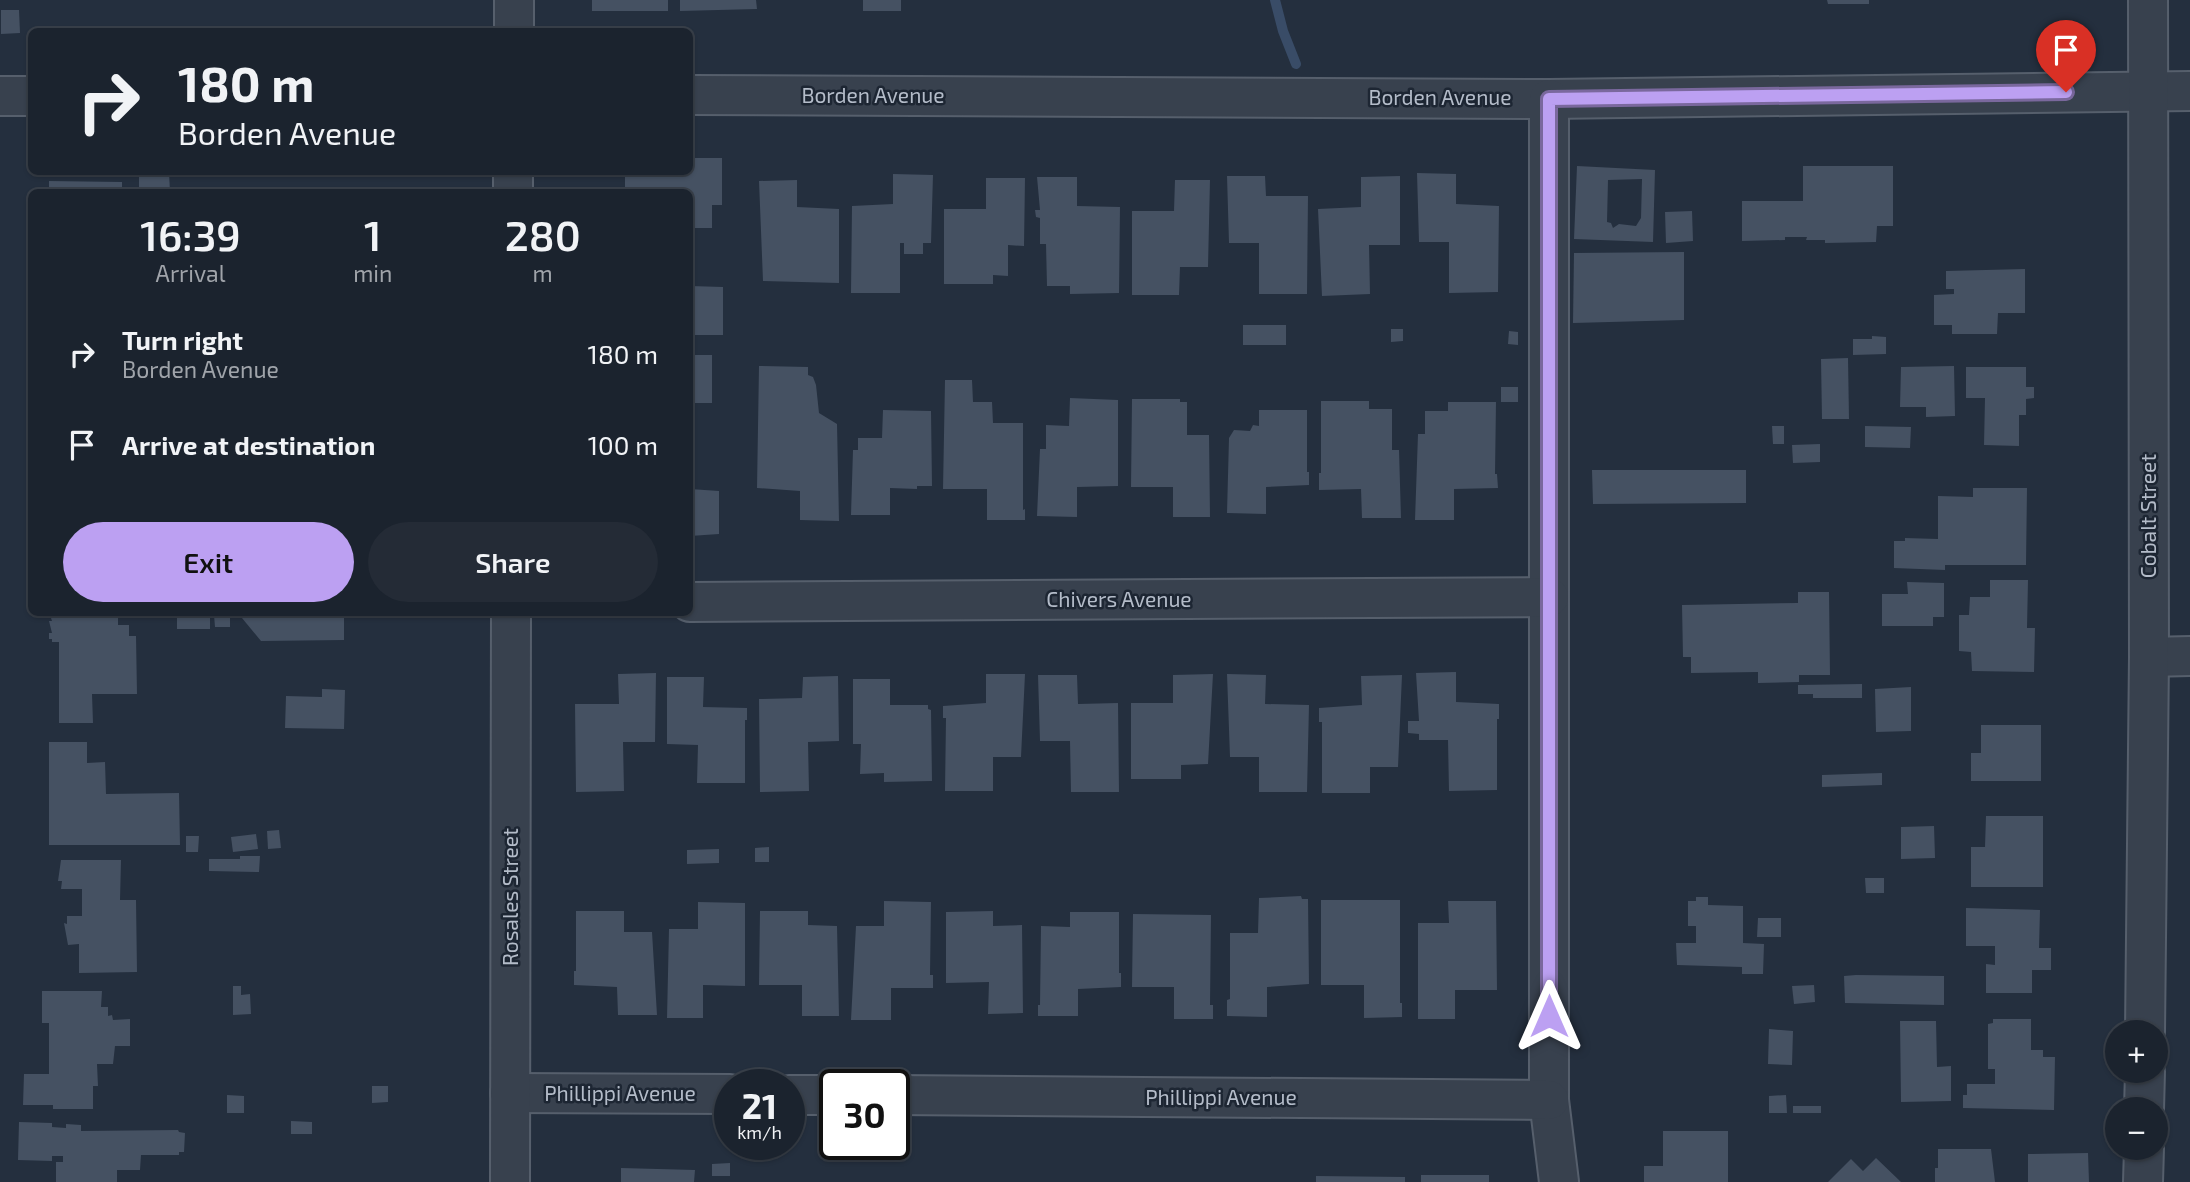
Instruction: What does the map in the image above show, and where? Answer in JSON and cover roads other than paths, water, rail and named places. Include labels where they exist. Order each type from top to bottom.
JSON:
[{"type":"street","points":[[514,0],[514,28]]},
{"type":"street","name":"Cobalt Street","points":[[2145,1020],[2149,657],[2148,0]]},
{"type":"street","name":"Borden Avenue","points":[[693,95],[1549,99],[2190,91]]},
{"type":"street","points":[[0,96],[28,96]]},
{"type":"street","points":[[1549,99],[1549,1100],[1559,1182]]},
{"type":"street","name":"Chivers Avenue","points":[[693,602],[1549,597]]},
{"type":"street","name":"Rosales Street","points":[[510,1182],[512,616]]},
{"type":"street","points":[[2149,657],[2190,656]]},
{"type":"street","name":"Phillippi Avenue","points":[[510,1093],[714,1094]]},
{"type":"street","name":"Phillippi Avenue","points":[[910,1095],[1549,1100]]},
{"type":"street","points":[[2143,1182],[2144,1160]]},
{"type":"waterway","points":[[1275,0],[1296,64]]}]
